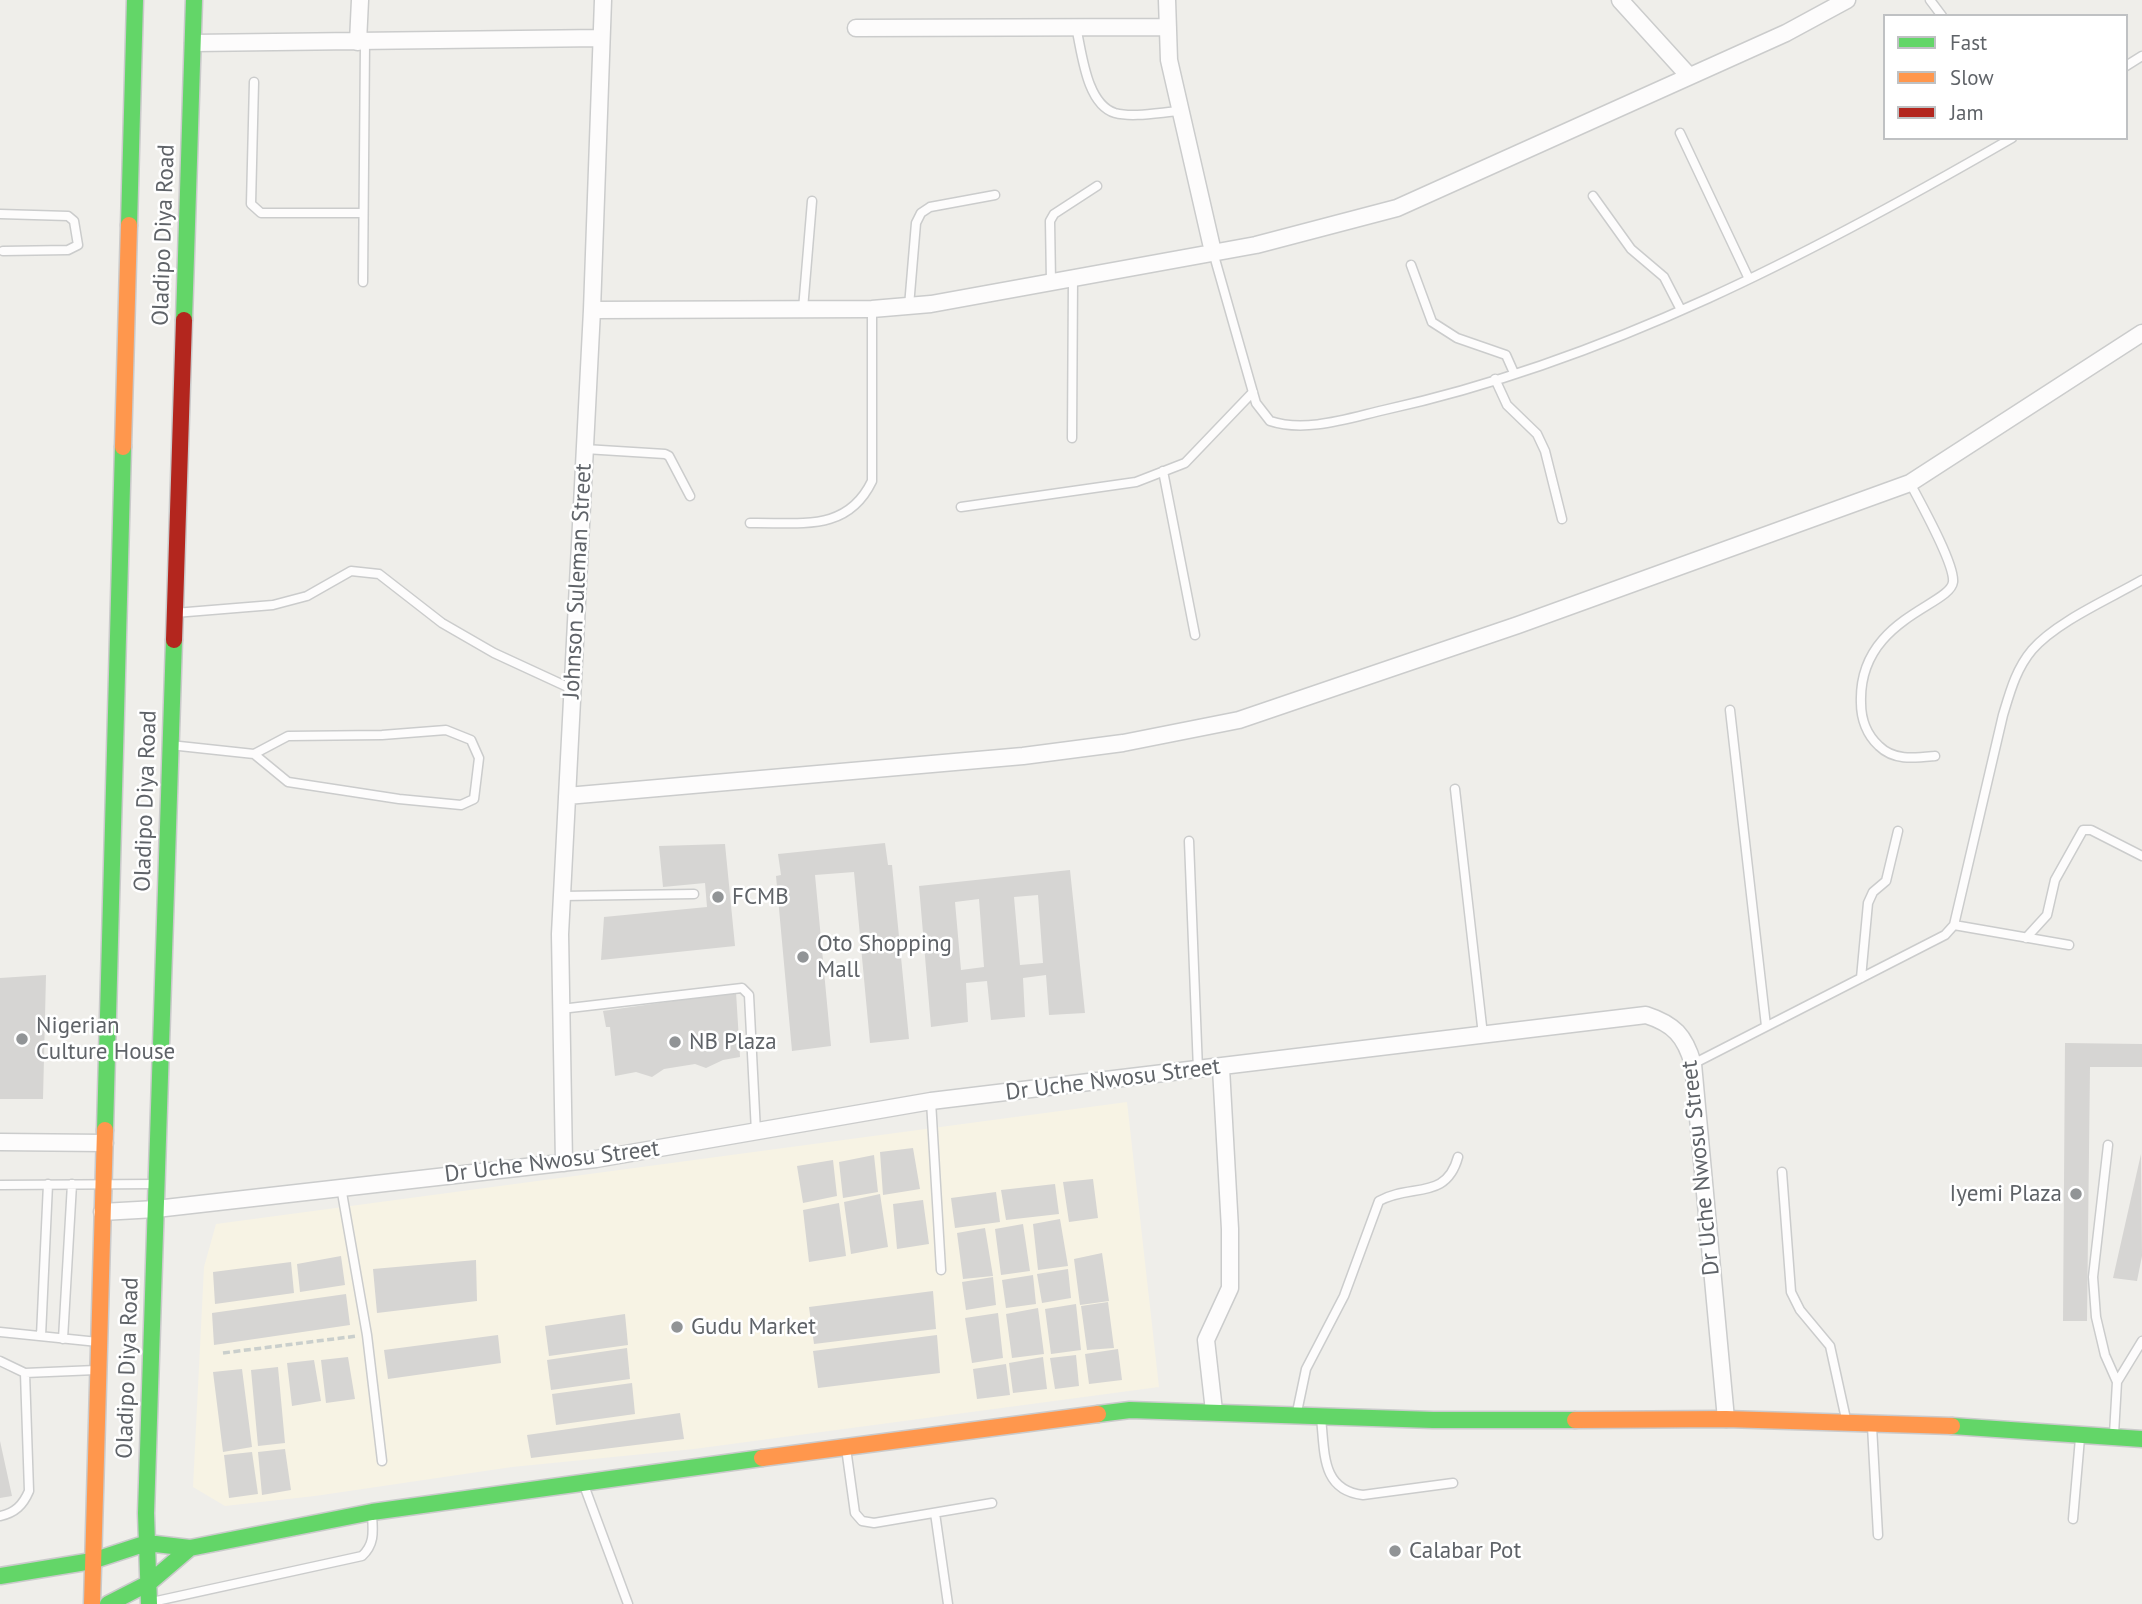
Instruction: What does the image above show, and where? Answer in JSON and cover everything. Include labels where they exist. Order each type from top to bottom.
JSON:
[{"type":"main road","name":"Oladipo Diya Road","points":[[92,1604],[135,0]]},
{"type":"main road","name":"Oladipo Diya Road","points":[[149,1603],[147,1543],[156,1184],[194,0]]},
{"type":"main road","points":[[0,1577],[92,1560],[147,1543],[190,1548],[372,1512],[584,1485],[846,1445],[1130,1410],[1433,1420],[1726,1419],[1847,1422],[2142,1439]]},
{"type":"main road","points":[[108,1604],[149,1583],[190,1548]]},
{"type":"street","points":[[360,0],[362,42]]},
{"type":"street","name":"Johnson Suleman Street","points":[[565,1163],[561,1009],[562,896],[592,310],[603,0]]},
{"type":"street","points":[[1167,0],[1169,60],[1213,252]]},
{"type":"street","points":[[1620,0],[1689,76]]},
{"type":"street","points":[[592,310],[872,309],[909,306],[1256,245],[1397,208],[1787,33],[1847,0]]},
{"type":"street","points":[[856,28],[1168,27]]},
{"type":"street","points":[[193,43],[601,38]]},
{"type":"street","points":[[567,796],[1023,756],[1123,743],[1239,720],[1518,625],[1910,483],[2142,333]]},
{"type":"street","name":"Dr Uche Nwosu Street","points":[[102,1212],[156,1209],[565,1163],[931,1101],[1646,1015],[1665,1021],[1680,1033],[1693,1064],[1726,1419]]},
{"type":"street","points":[[1214,1411],[1206,1340],[1230,1288],[1230,1229],[1221,1068]]},
{"type":"street","points":[[0,1142],[105,1143]]},
{"type":"lane","points":[[1076,27],[1092,89],[1102,106],[1116,113],[1181,111]]},
{"type":"lane","points":[[362,42],[363,282]]},
{"type":"lane","points":[[254,82],[251,204],[254,210],[261,213],[363,213]]},
{"type":"lane","points":[[1680,133],[1749,279]]},
{"type":"lane","points":[[1213,252],[1253,392],[1263,414],[1270,421],[1299,426],[1408,405],[1602,343],[1749,279],[1866,220],[2008,140]]},
{"type":"lane","points":[[1051,282],[1050,221],[1054,214],[1097,186]]},
{"type":"lane","points":[[909,306],[916,223],[921,214],[930,207],[995,195]]},
{"type":"lane","points":[[1593,196],[1631,249],[1664,277],[1681,310]]},
{"type":"lane","points":[[803,309],[812,201]]},
{"type":"lane","points":[[0,214],[68,216],[74,221],[78,245],[68,250],[3,251]]},
{"type":"lane","points":[[1410,265],[1432,322],[1457,338],[1506,355],[1514,373]]},
{"type":"lane","points":[[1072,438],[1073,278]]},
{"type":"lane","points":[[750,523],[824,521],[846,515],[863,499],[872,481],[872,309]]},
{"type":"lane","points":[[1495,379],[1507,405],[1531,428],[1541,442],[1562,519]]},
{"type":"lane","points":[[961,507],[1136,482],[1185,463],[1253,392]]},
{"type":"lane","points":[[585,449],[665,454],[690,496]]},
{"type":"lane","points":[[1163,471],[1195,635]]},
{"type":"lane","points":[[1910,483],[1945,555],[1953,581],[1948,592],[1904,617],[1874,650],[1862,683],[1861,710],[1870,738],[1881,749],[1895,756],[1935,756]]},
{"type":"lane","points":[[175,613],[273,605],[307,596],[351,571],[379,574],[442,622],[494,653],[572,689]]},
{"type":"lane","points":[[1693,1064],[1945,934],[1954,925],[2003,715],[2011,686],[2021,667],[2032,650],[2050,635],[2142,580]]},
{"type":"lane","points":[[1730,710],[1766,1026]]},
{"type":"lane","points":[[170,745],[254,754],[288,782],[399,799],[461,805],[474,799],[478,758],[471,740],[446,730],[382,735],[288,736],[254,754]]},
{"type":"lane","points":[[1455,789],[1483,1035]]},
{"type":"lane","points":[[2026,938],[2048,915],[2055,880],[2083,830],[2091,830],[2142,856]]},
{"type":"lane","points":[[1861,978],[1868,903],[1873,892],[1886,881],[1898,831]]},
{"type":"lane","points":[[1189,841],[1198,1070]]},
{"type":"lane","points":[[562,896],[694,894]]},
{"type":"lane","points":[[1954,925],[2069,946]]},
{"type":"lane","points":[[561,1009],[743,988],[749,995],[756,1132]]},
{"type":"lane","points":[[931,1101],[941,1270]]},
{"type":"lane","points":[[2108,1145],[2093,1277],[2096,1317],[2105,1355],[2117,1382],[2114,1437]]},
{"type":"lane","points":[[1296,1415],[1306,1369],[1344,1296],[1379,1201],[1442,1184],[1453,1174],[1458,1157]]},
{"type":"lane","points":[[1783,1172],[1791,1292],[1800,1310],[1830,1346],[1847,1422]]},
{"type":"lane","points":[[41,1336],[48,1184]]},
{"type":"lane","points":[[63,1339],[72,1184]]},
{"type":"lane","points":[[0,1185],[156,1184]]},
{"type":"lane","points":[[341,1187],[367,1335],[382,1461]]},
{"type":"lane","points":[[0,1332],[98,1342]]},
{"type":"lane","points":[[2117,1382],[2142,1340]]},
{"type":"lane","points":[[0,1361],[25,1373],[97,1370]]},
{"type":"lane","points":[[0,1516],[11,1514],[29,1492],[25,1373]]},
{"type":"lane","points":[[1321,1415],[1327,1469],[1339,1488],[1363,1495],[1453,1483]]},
{"type":"lane","points":[[1872,1423],[1878,1535]]},
{"type":"lane","points":[[2073,1519],[2080,1434]]},
{"type":"lane","points":[[846,1445],[855,1513],[862,1521],[874,1523],[992,1503]]},
{"type":"lane","points":[[584,1485],[628,1604]]},
{"type":"lane","points":[[149,1603],[362,1556],[370,1549],[373,1534],[372,1512]]},
{"type":"lane","points":[[935,1513],[948,1604]]},
{"type":"path","points":[[223,1353],[367,1335]]},
{"type":"shaded area","name":"Gudu Market","points":[[1127,1102],[1159,1387],[694,1449],[512,1467],[315,1496],[225,1506],[193,1487],[204,1267],[216,1224]]},
{"type":"building","name":"Oto Shopping Mall","points":[[885,843],[888,865],[892,865],[909,1039],[870,1043],[854,872],[815,875],[831,1046],[792,1051],[776,876],[781,875],[778,854]]},
{"type":"building","name":"FCMB","points":[[725,844],[735,946],[601,960],[604,917],[707,907],[705,883],[663,887],[659,846]]},
{"type":"building","points":[[1070,870],[1085,1013],[1049,1015],[1046,975],[1023,978],[1025,1017],[991,1020],[987,981],[966,983],[968,1022],[931,1027],[919,886]],"holes":[[[1038,895],[1043,963],[1020,965],[1014,897]],[[979,899],[984,967],[961,970],[955,902]]]},
{"type":"building","name":"Nigerian Culture House","points":[[46,975],[43,1099],[0,1099],[0,978]]},
{"type":"building","name":"NB Plaza","points":[[736,992],[740,1057],[723,1060],[706,1068],[695,1064],[664,1069],[652,1077],[636,1072],[615,1076],[610,1027],[606,1027],[603,1011]]},
{"type":"building","name":"Iyemi Plaza","points":[[2065,1043],[2142,1044],[2142,1067],[2090,1067],[2087,1321],[2063,1321]]},
{"type":"building","points":[[913,1148],[920,1189],[883,1195],[880,1152]]},
{"type":"building","name":"Iyemi Plaza","points":[[2141,1154],[2142,1256],[2137,1281],[2113,1278]]},
{"type":"building","points":[[874,1155],[878,1192],[843,1198],[839,1162]]},
{"type":"building","points":[[833,1160],[837,1196],[803,1203],[797,1166]]},
{"type":"building","points":[[1093,1179],[1098,1218],[1069,1222],[1063,1182]]},
{"type":"building","points":[[1055,1184],[1059,1214],[1006,1220],[1001,1190]]},
{"type":"building","points":[[996,1192],[1000,1222],[955,1228],[951,1198]]},
{"type":"building","points":[[880,1194],[888,1247],[851,1254],[844,1202]]},
{"type":"building","points":[[923,1200],[929,1244],[897,1249],[893,1204]]},
{"type":"building","points":[[839,1203],[846,1256],[809,1262],[803,1210]]},
{"type":"building","points":[[1060,1219],[1068,1266],[1038,1270],[1033,1224]]},
{"type":"building","points":[[1023,1224],[1030,1271],[1001,1275],[995,1229]]},
{"type":"building","points":[[985,1228],[993,1276],[963,1279],[957,1233]]},
{"type":"building","points":[[1102,1253],[1109,1301],[1080,1305],[1074,1259]]},
{"type":"building","points":[[341,1256],[345,1285],[300,1292],[297,1264]]},
{"type":"building","points":[[476,1260],[477,1301],[377,1313],[373,1269]]},
{"type":"building","points":[[291,1262],[294,1293],[215,1304],[213,1272]]},
{"type":"building","points":[[1068,1269],[1071,1298],[1042,1303],[1037,1274]]},
{"type":"building","points":[[1033,1275],[1036,1304],[1006,1308],[1002,1280]]},
{"type":"building","points":[[993,1277],[996,1305],[966,1310],[962,1282]]},
{"type":"building","points":[[933,1291],[936,1329],[814,1344],[809,1307]]},
{"type":"building","points":[[346,1294],[350,1325],[214,1345],[212,1313]]},
{"type":"building","points":[[1108,1302],[1114,1348],[1087,1350],[1081,1306]]},
{"type":"building","points":[[1076,1304],[1081,1350],[1051,1354],[1045,1309]]},
{"type":"building","points":[[1038,1308],[1044,1354],[1012,1358],[1006,1314]]},
{"type":"building","points":[[998,1313],[1003,1358],[972,1363],[965,1318]]},
{"type":"building","points":[[625,1314],[628,1345],[549,1356],[545,1326]]},
{"type":"building","points":[[498,1335],[501,1363],[388,1379],[384,1350]]},
{"type":"building","points":[[937,1335],[940,1373],[818,1388],[813,1351]]},
{"type":"building","points":[[627,1348],[630,1379],[551,1390],[547,1360]]},
{"type":"building","points":[[1118,1349],[1122,1380],[1089,1384],[1085,1354]]},
{"type":"building","points":[[1076,1355],[1079,1386],[1055,1389],[1050,1358]]},
{"type":"building","points":[[348,1357],[355,1399],[326,1403],[321,1360]]},
{"type":"building","points":[[1043,1357],[1047,1389],[1013,1393],[1009,1363]]},
{"type":"building","points":[[314,1360],[321,1401],[292,1406],[287,1363]]},
{"type":"building","points":[[1006,1364],[1010,1395],[977,1399],[973,1369]]},
{"type":"building","points":[[278,1367],[285,1443],[258,1446],[251,1370]]},
{"type":"building","points":[[242,1369],[252,1447],[223,1452],[213,1372]]},
{"type":"building","points":[[632,1383],[635,1414],[556,1425],[552,1394]]},
{"type":"building","points":[[680,1413],[684,1439],[531,1458],[527,1435]]},
{"type":"building","points":[[0,1441],[12,1496],[0,1498]]},
{"type":"building","points":[[285,1449],[291,1490],[262,1495],[258,1452]]},
{"type":"building","points":[[252,1452],[258,1494],[229,1498],[224,1455]]},
{"type":"traffic: fast","points":[[129,225],[135,0]]},
{"type":"traffic: fast","points":[[184,320],[194,0]]},
{"type":"traffic: fast","points":[[105,1130],[123,447]]},
{"type":"traffic: fast","points":[[149,1604],[146,1513],[174,640]]},
{"type":"traffic: fast","points":[[1098,1414],[1130,1410],[1433,1420],[1575,1420]]},
{"type":"traffic: fast","points":[[1952,1426],[2142,1439]]},
{"type":"traffic: fast","points":[[0,1576],[92,1561],[147,1543],[190,1548],[372,1512],[762,1458]]},
{"type":"traffic: fast","points":[[108,1604],[149,1583],[190,1548]]},
{"type":"traffic: slow","points":[[123,447],[129,225]]},
{"type":"traffic: slow","points":[[92,1604],[105,1130]]},
{"type":"traffic: slow","points":[[762,1458],[1098,1414]]},
{"type":"traffic: slow","points":[[1575,1420],[1726,1419],[1952,1426]]},
{"type":"traffic: jam","points":[[174,640],[184,320]]},
{"type":"place","name":"FCMB","points":[[718,897]]},
{"type":"place","name":"Oto Shopping Mall","points":[[803,957]]},
{"type":"place","name":"Nigerian Culture House","points":[[22,1039]]},
{"type":"place","name":"NB Plaza","points":[[675,1042]]},
{"type":"place","name":"Iyemi Plaza","points":[[2076,1194]]},
{"type":"place","name":"Gudu Market","points":[[677,1327]]},
{"type":"place","name":"Calabar Pot","points":[[1395,1551]]}]
